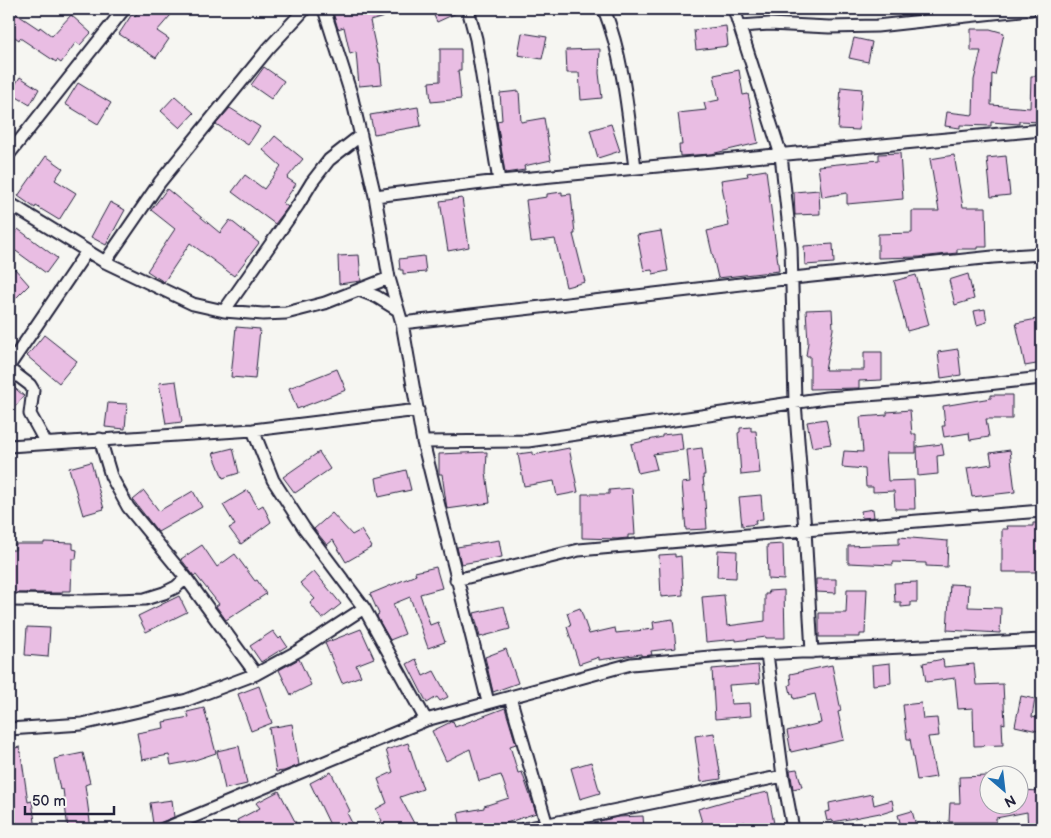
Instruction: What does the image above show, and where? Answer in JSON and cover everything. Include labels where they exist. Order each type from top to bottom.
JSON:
[{"type":"street","points":[[9,154],[124,9]]},
{"type":"street","points":[[105,262],[160,182],[268,49],[305,9]]},
{"type":"street","points":[[324,9],[351,94],[361,135],[375,196],[389,278],[402,324],[423,442],[488,702]]},
{"type":"street","points":[[468,9],[476,39],[499,181]]},
{"type":"street","points":[[604,9],[613,32],[624,77],[635,168]]},
{"type":"street","points":[[734,9],[781,155],[793,278],[794,402],[805,530],[812,652]]},
{"type":"street","points":[[741,26],[769,24],[829,27],[877,26],[1031,9]]},
{"type":"street","points":[[375,196],[499,181],[1042,130]]},
{"type":"street","points":[[224,311],[329,160],[361,135]]},
{"type":"street","points":[[9,203],[105,262],[194,304],[224,311],[263,314],[286,313],[325,303],[389,278]]},
{"type":"street","points":[[46,443],[30,414],[33,390],[30,385],[9,368],[87,251]]},
{"type":"street","points":[[402,324],[793,278],[993,257],[1042,254]]},
{"type":"street","points":[[360,290],[377,297],[398,310]]},
{"type":"street","points":[[423,442],[528,441],[826,398],[933,390],[1042,378]]},
{"type":"street","points":[[9,446],[253,430],[418,410]]},
{"type":"street","points":[[253,430],[273,480],[304,528],[364,608],[426,720]]},
{"type":"street","points":[[100,439],[111,476],[128,507],[186,578],[256,674]]},
{"type":"street","points":[[456,580],[579,550],[1042,511]]},
{"type":"street","points":[[9,600],[87,601],[144,599],[176,587],[186,578]]},
{"type":"street","points":[[9,729],[82,724],[186,700],[256,674],[298,651],[364,608]]},
{"type":"street","points":[[166,829],[426,720],[631,664],[722,656],[1042,640]]},
{"type":"street","points":[[767,654],[783,776],[794,829]]},
{"type":"street","points":[[510,696],[548,826]]},
{"type":"street","points":[[524,829],[548,826],[783,776]]},
{"type":"building","points":[[9,9],[52,36],[71,15],[91,33],[80,45],[76,42],[61,63],[57,60],[56,62],[20,38],[19,40],[9,33]]},
{"type":"building","points":[[141,9],[176,9],[157,31],[169,39],[156,58],[119,34],[132,14],[135,16]]},
{"type":"building","points":[[332,9],[382,9],[384,17],[370,21],[380,63],[382,84],[359,86],[356,52],[350,54],[344,27],[338,29]]},
{"type":"building","points":[[431,9],[461,9],[461,11],[437,22]]},
{"type":"building","points":[[726,26],[728,46],[696,50],[694,30]]},
{"type":"building","points":[[971,29],[990,29],[1004,33],[995,75],[992,74],[991,105],[1030,108],[1031,76],[1042,76],[1042,122],[1019,121],[1019,124],[991,122],[991,126],[960,125],[960,128],[945,126],[947,112],[973,115],[974,80],[981,51],[971,51]]},
{"type":"building","points":[[522,33],[547,37],[542,59],[518,55]]},
{"type":"building","points":[[854,38],[872,42],[868,62],[849,58]]},
{"type":"building","points":[[440,49],[461,49],[461,70],[458,70],[461,99],[431,102],[429,82],[440,81]]},
{"type":"building","points":[[600,49],[599,73],[602,98],[581,100],[579,73],[567,73],[566,50]]},
{"type":"building","points":[[264,67],[284,81],[271,99],[251,85]]},
{"type":"building","points":[[739,70],[743,95],[748,94],[758,143],[711,154],[680,156],[679,145],[682,145],[678,113],[706,110],[704,103],[719,100],[714,75]]},
{"type":"building","points":[[20,77],[39,89],[30,105],[10,93]]},
{"type":"building","points":[[78,83],[111,103],[98,124],[65,104]]},
{"type":"building","points":[[841,87],[862,89],[859,130],[838,129]]},
{"type":"building","points":[[519,91],[521,122],[544,118],[551,160],[524,166],[525,170],[505,173],[497,121],[502,120],[500,93]]},
{"type":"building","points":[[175,96],[194,113],[180,128],[161,111]]},
{"type":"building","points":[[418,107],[421,126],[374,134],[370,115]]},
{"type":"building","points":[[230,108],[260,127],[248,145],[216,124]]},
{"type":"building","points":[[611,124],[620,151],[598,158],[590,130]]},
{"type":"building","points":[[275,136],[303,159],[287,178],[296,184],[283,203],[288,207],[275,224],[232,192],[245,175],[264,189],[281,166],[263,150]]},
{"type":"building","points":[[900,153],[903,199],[847,204],[847,193],[822,197],[818,166],[879,160],[879,154]]},
{"type":"building","points":[[954,155],[963,207],[986,207],[987,247],[957,249],[957,253],[920,257],[878,258],[878,234],[912,233],[912,211],[939,211],[930,159]]},
{"type":"building","points":[[46,156],[63,168],[55,180],[76,193],[59,220],[36,206],[35,208],[18,196]]},
{"type":"building","points":[[1006,156],[1010,195],[991,197],[987,158]]},
{"type":"building","points":[[766,170],[779,271],[718,278],[707,231],[729,226],[721,180],[748,176],[747,173]]},
{"type":"building","points":[[167,189],[220,233],[230,220],[259,243],[234,276],[190,243],[164,282],[147,271],[175,229],[151,210]]},
{"type":"building","points":[[819,190],[820,214],[795,215],[794,192]]},
{"type":"building","points":[[562,192],[562,195],[571,194],[575,234],[573,234],[585,282],[566,287],[555,239],[531,242],[526,200],[547,197],[547,194]]},
{"type":"building","points":[[462,198],[469,247],[448,251],[440,201]]},
{"type":"building","points":[[110,202],[125,210],[106,245],[91,237]]},
{"type":"building","points":[[18,229],[57,258],[46,273],[9,246],[9,241]]},
{"type":"building","points":[[661,231],[668,271],[653,274],[652,270],[644,271],[637,235]]},
{"type":"building","points":[[833,244],[834,263],[805,265],[804,246]]},
{"type":"building","points":[[359,255],[361,281],[339,284],[338,256]]},
{"type":"building","points":[[424,256],[426,272],[403,274],[403,270],[400,270],[399,259]]},
{"type":"building","points":[[15,269],[29,285],[9,305],[9,274]]},
{"type":"building","points":[[968,274],[974,299],[955,305],[949,280]]},
{"type":"building","points":[[916,275],[929,325],[907,331],[894,281]]},
{"type":"building","points":[[832,309],[833,329],[825,370],[864,370],[864,352],[882,352],[882,380],[859,381],[859,388],[810,389],[810,356],[806,356],[808,342],[806,310]]},
{"type":"building","points":[[985,309],[987,322],[977,325],[974,311]]},
{"type":"building","points":[[1037,319],[1042,344],[1042,363],[1025,366],[1016,323]]},
{"type":"building","points":[[236,327],[260,329],[255,379],[231,377]]},
{"type":"building","points":[[44,335],[77,361],[59,383],[27,356]]},
{"type":"building","points":[[958,349],[961,375],[941,378],[938,352]]},
{"type":"building","points":[[337,369],[346,390],[297,409],[289,388]]},
{"type":"building","points":[[176,381],[182,422],[166,424],[159,383]]},
{"type":"building","points":[[9,383],[24,396],[9,414]]},
{"type":"building","points":[[991,395],[1012,395],[1012,419],[986,419],[989,437],[970,440],[969,433],[944,437],[942,426],[945,426],[943,406],[991,398]]},
{"type":"building","points":[[108,403],[127,404],[125,429],[105,427]]},
{"type":"building","points":[[910,410],[912,434],[916,434],[916,453],[886,453],[888,481],[914,480],[915,509],[895,509],[894,491],[873,492],[873,487],[866,487],[865,469],[842,467],[844,451],[863,452],[860,417],[887,415],[887,412]]},
{"type":"building","points":[[826,419],[831,444],[812,447],[807,422]]},
{"type":"building","points":[[751,427],[751,431],[756,431],[760,473],[741,475],[738,433],[740,428]]},
{"type":"building","points":[[681,433],[683,450],[653,454],[657,469],[638,473],[631,444],[662,437],[662,435]]},
{"type":"building","points":[[942,444],[944,455],[937,456],[938,474],[918,476],[917,447]]},
{"type":"building","points":[[233,448],[239,473],[223,478],[213,453]]},
{"type":"building","points":[[569,448],[578,492],[557,496],[554,481],[524,486],[518,454],[533,452],[533,455]]},
{"type":"building","points":[[702,448],[707,529],[686,530],[682,483],[690,482],[687,450]]},
{"type":"building","points":[[1010,450],[1015,492],[972,497],[967,468],[992,464],[990,453]]},
{"type":"building","points":[[319,452],[330,469],[295,493],[283,477]]},
{"type":"building","points":[[487,452],[486,472],[490,503],[447,509],[442,474],[439,474],[439,454]]},
{"type":"building","points":[[91,462],[104,509],[83,515],[69,468]]},
{"type":"building","points":[[406,470],[411,490],[379,497],[376,478]]},
{"type":"building","points":[[632,488],[635,535],[628,535],[628,538],[617,539],[582,538],[582,494],[609,494],[609,490]]},
{"type":"building","points":[[248,490],[258,508],[263,505],[271,522],[241,544],[229,528],[235,525],[223,505]]},
{"type":"building","points":[[144,491],[159,511],[193,491],[202,507],[158,532],[133,500]]},
{"type":"building","points":[[761,495],[763,519],[755,520],[756,524],[742,526],[739,497]]},
{"type":"building","points":[[873,509],[874,517],[862,518],[861,511]]},
{"type":"building","points":[[332,513],[352,535],[361,530],[372,547],[346,562],[333,540],[327,545],[314,529]]},
{"type":"building","points":[[1033,523],[1042,523],[1042,572],[1002,572],[1002,529],[1008,529],[1007,526],[1033,526]]},
{"type":"building","points":[[899,537],[948,541],[947,567],[926,566],[926,563],[893,562],[893,565],[848,563],[848,546],[899,544]]},
{"type":"building","points":[[499,540],[502,557],[461,564],[457,547]]},
{"type":"building","points":[[44,542],[73,543],[73,549],[77,550],[76,559],[72,559],[71,591],[62,591],[62,593],[9,593],[9,550],[15,550],[15,544],[44,544]]},
{"type":"building","points":[[783,544],[784,580],[768,579],[767,545]]},
{"type":"building","points":[[202,545],[217,567],[235,554],[266,594],[226,620],[216,606],[219,604],[181,559]]},
{"type":"building","points":[[718,550],[737,551],[736,578],[717,577]]},
{"type":"building","points":[[675,554],[675,557],[681,556],[683,595],[661,597],[659,555]]},
{"type":"building","points":[[436,567],[442,588],[420,594],[430,625],[438,622],[445,642],[428,648],[410,597],[393,604],[405,634],[390,640],[378,619],[377,615],[379,614],[370,594],[416,575],[415,572]]},
{"type":"building","points":[[314,571],[341,604],[322,619],[310,603],[315,599],[300,583]]},
{"type":"building","points":[[816,579],[836,579],[836,593],[816,592]]},
{"type":"building","points":[[917,582],[917,602],[911,602],[911,606],[901,607],[901,602],[895,602],[894,583]]},
{"type":"building","points":[[950,584],[969,585],[968,607],[1001,608],[1000,633],[947,630]]},
{"type":"building","points":[[847,589],[867,589],[865,634],[860,634],[860,637],[819,637],[819,613],[846,613]]},
{"type":"building","points":[[784,590],[785,638],[766,637],[706,642],[702,597],[724,595],[727,626],[765,621],[765,594],[769,594],[768,591]]},
{"type":"building","points":[[179,596],[187,612],[146,632],[138,616]]},
{"type":"building","points":[[504,606],[510,629],[480,637],[474,613]]},
{"type":"building","points":[[580,608],[589,634],[615,628],[616,633],[654,629],[653,622],[673,619],[676,648],[651,651],[652,655],[641,656],[641,654],[599,660],[599,657],[579,664],[567,627],[571,625],[567,613]]},
{"type":"building","points":[[27,627],[50,628],[48,657],[25,655]]},
{"type":"building","points":[[361,629],[374,658],[356,665],[361,676],[342,683],[325,643]]},
{"type":"building","points":[[273,631],[279,639],[281,637],[287,646],[261,662],[250,646]]},
{"type":"building","points":[[506,649],[518,683],[493,692],[485,657]]},
{"type":"building","points":[[299,659],[311,685],[291,695],[279,670]]},
{"type":"building","points":[[416,659],[423,676],[434,671],[448,697],[440,701],[437,697],[427,703],[407,664]]},
{"type":"building","points":[[943,659],[944,667],[974,664],[976,685],[1003,684],[1005,724],[1002,723],[1003,745],[974,746],[973,708],[958,709],[955,678],[926,682],[923,663]]},
{"type":"building","points":[[890,663],[891,683],[873,685],[872,665]]},
{"type":"building","points":[[758,665],[760,683],[729,685],[731,704],[750,703],[751,716],[715,719],[712,669]]},
{"type":"building","points":[[832,665],[841,711],[838,712],[844,740],[791,752],[787,731],[821,723],[815,694],[794,699],[789,685],[791,684],[790,674]]},
{"type":"building","points":[[259,686],[272,723],[251,731],[238,694]]},
{"type":"building","points":[[1021,696],[1035,699],[1032,717],[1042,719],[1042,732],[1015,726]]},
{"type":"building","points":[[921,703],[923,719],[937,718],[939,736],[928,737],[936,777],[917,780],[910,739],[907,739],[903,705]]},
{"type":"building","points":[[204,708],[216,753],[192,761],[171,765],[169,755],[142,760],[137,733],[164,728],[163,722],[189,717],[187,712]]},
{"type":"building","points":[[505,708],[516,744],[510,746],[518,773],[522,772],[536,813],[488,829],[461,829],[458,813],[484,808],[484,806],[509,798],[501,775],[479,781],[470,749],[446,761],[432,731],[453,721],[455,727]]},
{"type":"building","points":[[292,724],[299,765],[276,772],[269,728]]},
{"type":"building","points":[[714,733],[721,779],[701,782],[695,736]]},
{"type":"building","points":[[408,743],[423,789],[400,797],[417,829],[366,829],[382,821],[376,809],[387,803],[378,779],[393,772],[386,750]]},
{"type":"building","points":[[239,746],[247,784],[225,789],[217,751]]},
{"type":"building","points":[[20,747],[28,802],[32,801],[36,829],[17,829],[16,822],[11,823],[9,811],[9,749]]},
{"type":"building","points":[[83,753],[90,783],[85,785],[91,829],[68,829],[63,789],[60,790],[54,759]]},
{"type":"building","points":[[591,762],[600,793],[580,799],[571,768]]},
{"type":"building","points":[[797,769],[802,787],[793,789],[790,770]]},
{"type":"building","points":[[331,772],[350,811],[347,813],[355,829],[332,829],[310,783]]},
{"type":"building","points":[[978,776],[978,816],[1006,816],[996,818],[996,822],[949,822],[950,803],[960,803],[959,777]]},
{"type":"building","points":[[1028,790],[1042,791],[1042,829],[1028,829]]},
{"type":"building","points":[[279,791],[299,829],[241,829],[237,820],[260,808],[256,803]]},
{"type":"building","points":[[768,792],[775,829],[746,829],[745,822],[724,826],[725,829],[704,829],[698,809]]},
{"type":"building","points":[[872,794],[874,805],[892,800],[894,810],[833,822],[832,820],[827,821],[825,812],[830,811],[829,803]]},
{"type":"building","points":[[172,800],[174,817],[153,824],[150,803]]},
{"type":"building","points":[[912,811],[917,829],[902,829],[898,815]]},
{"type":"building","points":[[643,816],[644,829],[602,829],[600,821],[618,817]]}]
